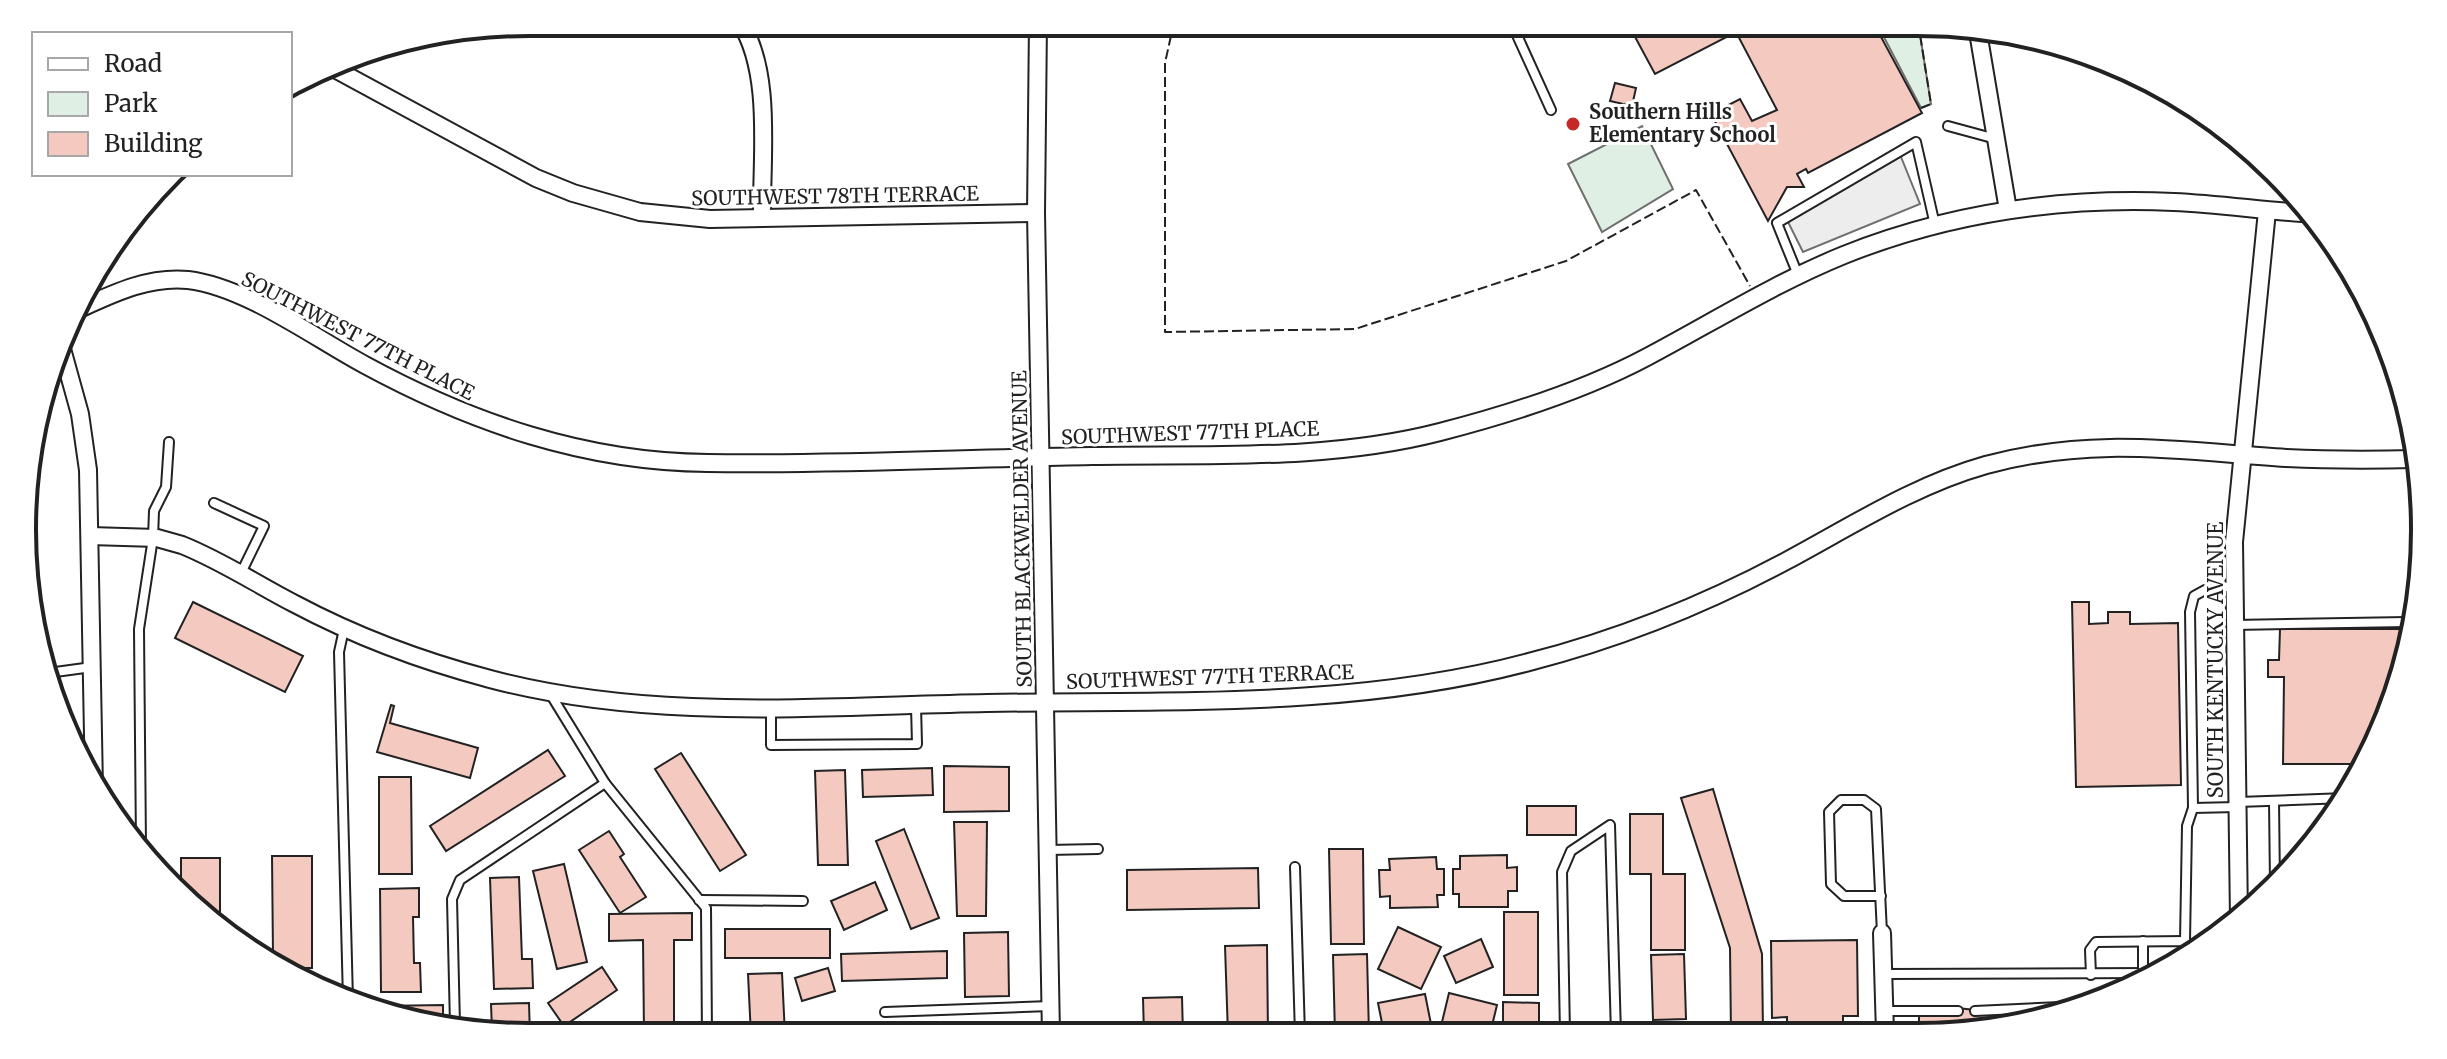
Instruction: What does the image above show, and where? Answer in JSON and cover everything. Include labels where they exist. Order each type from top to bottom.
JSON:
[{"type":"street","points":[[748,36],[760,77],[762,218]]},
{"type":"street","name":"SOUTH BLACKWELDER AVENUE","points":[[1038,36],[1036,213],[1051,1023]]},
{"type":"street","points":[[1979,40],[2008,210]]},
{"type":"street","name":"SOUTHWEST 78TH TERRACE","points":[[343,73],[536,178],[608,205],[675,217],[1036,213]]},
{"type":"street","name":"SOUTHWEST 77TH PLACE","points":[[90,305],[157,280],[206,283],[258,306],[427,398],[474,418],[535,438],[624,457],[701,463],[1290,452],[1431,434],[1516,410],[1604,377],[1798,275],[1844,255],[1935,225],[2008,210],[2136,201],[2296,213]]},
{"type":"street","name":"SOUTH KENTUCKY AVENUE","points":[[2239,904],[2233,586],[2241,454],[2267,211]]},
{"type":"street","points":[[65,363],[84,441],[90,536],[92,667],[89,751]]},
{"type":"street","name":"SOUTHWEST 77TH TERRACE","points":[[90,536],[153,538],[198,551],[344,629],[423,660],[551,694],[649,705],[771,707],[1334,696],[1490,672],[1612,638],[1709,600],[1909,494],[1986,465],[2092,447],[2152,446],[2345,460],[2406,459]]},
{"type":"street","points":[[1882,933],[1885,1023]]},
{"type":"lane","points":[[1517,36],[1551,110]]},
{"type":"lane","points":[[1948,126],[1996,139]]},
{"type":"lane","points":[[1798,275],[1777,223],[1916,142],[1935,225]]},
{"type":"lane","points":[[141,834],[139,629],[153,538],[154,511],[166,487],[169,442]]},
{"type":"lane","points":[[214,503],[264,526],[240,574]]},
{"type":"lane","points":[[2091,975],[2090,950],[2096,942],[2185,941],[2187,826],[2193,808],[2190,612],[2194,596],[2205,590],[2233,586]]},
{"type":"lane","points":[[2233,625],[2403,622]]},
{"type":"lane","points":[[344,629],[339,652],[348,988]]},
{"type":"lane","points":[[57,672],[92,667]]},
{"type":"lane","points":[[551,694],[605,783],[706,908],[707,1023]]},
{"type":"lane","points":[[771,707],[771,745],[917,744],[916,705]]},
{"type":"lane","points":[[455,1017],[452,899],[460,880],[605,783]]},
{"type":"lane","points":[[2193,808],[2331,799]]},
{"type":"lane","points":[[1881,896],[1844,896],[1831,884],[1829,812],[1841,800],[1864,800],[1876,809],[1881,896],[1882,933]]},
{"type":"lane","points":[[2274,801],[2275,869]]},
{"type":"lane","points":[[1565,1023],[1562,872],[1571,851],[1610,825],[1616,1023]]},
{"type":"lane","points":[[1048,850],[1098,849]]},
{"type":"lane","points":[[1295,867],[1300,1023]]},
{"type":"lane","points":[[699,900],[803,901]]},
{"type":"lane","points":[[2143,941],[2146,967]]},
{"type":"lane","points":[[1884,974],[2131,974]]},
{"type":"lane","points":[[885,1012],[1050,1006]]},
{"type":"lane","points":[[1975,1011],[2037,1008]]},
{"type":"lane","points":[[1884,1011],[1958,1011]]},
{"type":"green space","points":[[1883,36],[1920,36],[1931,104],[1921,108]]},
{"type":"green space","points":[[1642,126],[1673,189],[1602,232],[1568,164]]},
{"type":"shaded area","points":[[1899,152],[1920,204],[1803,252],[1786,218]]},
{"type":"building","points":[[1635,36],[1728,36],[1655,74]]},
{"type":"building","points":[[1738,36],[1881,36],[1922,113],[1808,173],[1806,169],[1797,174],[1804,187],[1787,187],[1768,221],[1711,114],[1740,99],[1752,121],[1777,110]]},
{"type":"building","points":[[1615,83],[1636,88],[1632,106],[1610,101]]},
{"type":"building","points":[[193,602],[303,656],[285,692],[175,638]]},
{"type":"building","points":[[2072,602],[2089,602],[2089,624],[2108,623],[2108,612],[2130,612],[2130,624],[2178,623],[2181,785],[2076,787]]},
{"type":"building","points":[[2280,629],[2401,629],[2385,688],[2351,764],[2283,764],[2284,677],[2268,677],[2268,660],[2279,660]]},
{"type":"building","points":[[391,705],[394,706],[390,723],[478,748],[470,778],[377,752]]},
{"type":"building","points":[[548,750],[565,776],[446,851],[430,826]]},
{"type":"building","points":[[681,753],[746,855],[720,871],[655,769]]},
{"type":"building","points":[[944,766],[1009,767],[1009,811],[944,812]]},
{"type":"building","points":[[932,768],[933,795],[863,797],[862,770]]},
{"type":"building","points":[[845,770],[848,865],[818,865],[815,771]]},
{"type":"building","points":[[379,777],[411,777],[412,874],[379,874]]},
{"type":"building","points":[[1713,789],[1762,954],[1763,1023],[1731,1023],[1730,948],[1681,798]]},
{"type":"building","points":[[1527,806],[1576,806],[1576,835],[1527,835]]},
{"type":"building","points":[[1630,814],[1663,814],[1663,874],[1685,874],[1685,950],[1651,950],[1651,874],[1630,874]]},
{"type":"building","points":[[954,822],[987,822],[986,916],[957,916]]},
{"type":"building","points":[[904,829],[939,918],[911,929],[876,841]]},
{"type":"building","points":[[609,831],[624,854],[620,857],[646,897],[620,913],[579,850]]},
{"type":"building","points":[[1329,849],[1363,849],[1364,944],[1331,944]]},
{"type":"building","points":[[1507,855],[1507,868],[1517,867],[1517,891],[1508,891],[1508,907],[1459,907],[1459,894],[1453,894],[1453,869],[1460,869],[1460,856]]},
{"type":"building","points":[[272,856],[312,856],[312,968],[304,968],[273,951]]},
{"type":"building","points":[[1436,857],[1437,869],[1444,869],[1444,895],[1437,895],[1438,907],[1390,908],[1390,896],[1380,897],[1379,870],[1390,870],[1389,859]]},
{"type":"building","points":[[181,858],[220,858],[220,914],[204,901],[181,878]]},
{"type":"building","points":[[564,864],[587,962],[557,969],[533,871]]},
{"type":"building","points":[[1258,868],[1259,908],[1127,910],[1127,870]]},
{"type":"building","points":[[519,877],[522,959],[532,959],[533,988],[494,989],[490,878]]},
{"type":"building","points":[[875,882],[887,910],[844,930],[831,901]]},
{"type":"building","points":[[419,888],[419,917],[413,917],[414,963],[420,963],[421,992],[381,992],[380,889]]},
{"type":"building","points":[[1504,912],[1538,912],[1538,995],[1504,995]]},
{"type":"building","points":[[692,913],[692,940],[674,940],[674,1023],[644,1023],[643,940],[609,941],[609,914]]},
{"type":"building","points":[[1398,927],[1441,947],[1421,989],[1378,969]]},
{"type":"building","points":[[725,929],[830,929],[830,958],[725,958]]},
{"type":"building","points":[[1008,932],[1009,996],[965,997],[964,933]]},
{"type":"building","points":[[1481,939],[1493,967],[1456,983],[1444,956]]},
{"type":"building","points":[[1857,940],[1858,1016],[1843,1016],[1843,1023],[1787,1023],[1787,1017],[1772,1018],[1771,941]]},
{"type":"building","points":[[1267,945],[1268,1023],[1228,1023],[1225,946]]},
{"type":"building","points":[[947,951],[947,978],[842,981],[841,954]]},
{"type":"building","points":[[1367,954],[1369,1023],[1335,1023],[1333,955]]},
{"type":"building","points":[[1684,954],[1686,1019],[1653,1020],[1651,955]]},
{"type":"building","points":[[602,967],[617,990],[568,1023],[562,1023],[548,1003]]},
{"type":"building","points":[[828,968],[835,991],[802,1001],[795,978]]},
{"type":"building","points":[[782,973],[784,1023],[750,1023],[748,974]]},
{"type":"building","points":[[1449,993],[1497,1005],[1493,1023],[1442,1022]]},
{"type":"building","points":[[1425,994],[1431,1023],[1382,1023],[1378,1003]]},
{"type":"building","points":[[1182,997],[1183,1023],[1144,1023],[1143,998]]},
{"type":"building","points":[[1503,1002],[1539,1003],[1539,1023],[1503,1023]]},
{"type":"building","points":[[529,1003],[530,1023],[492,1021],[491,1004]]},
{"type":"building","points":[[443,1005],[443,1016],[433,1014],[401,1006]]},
{"type":"building","points":[[1958,1008],[1999,1013],[1999,1016],[1982,1019],[1919,1023],[1919,1016],[1958,1016]]},
{"type":"fence","points":[[1171,36],[1165,63],[1165,332],[1355,329],[1566,261],[1696,190],[1750,286]]},
{"type":"fence","points":[[1920,36],[1931,104],[1921,108]]},
{"type":"place","name":"Southern Hills Elementary School","points":[[1573,124]]}]
